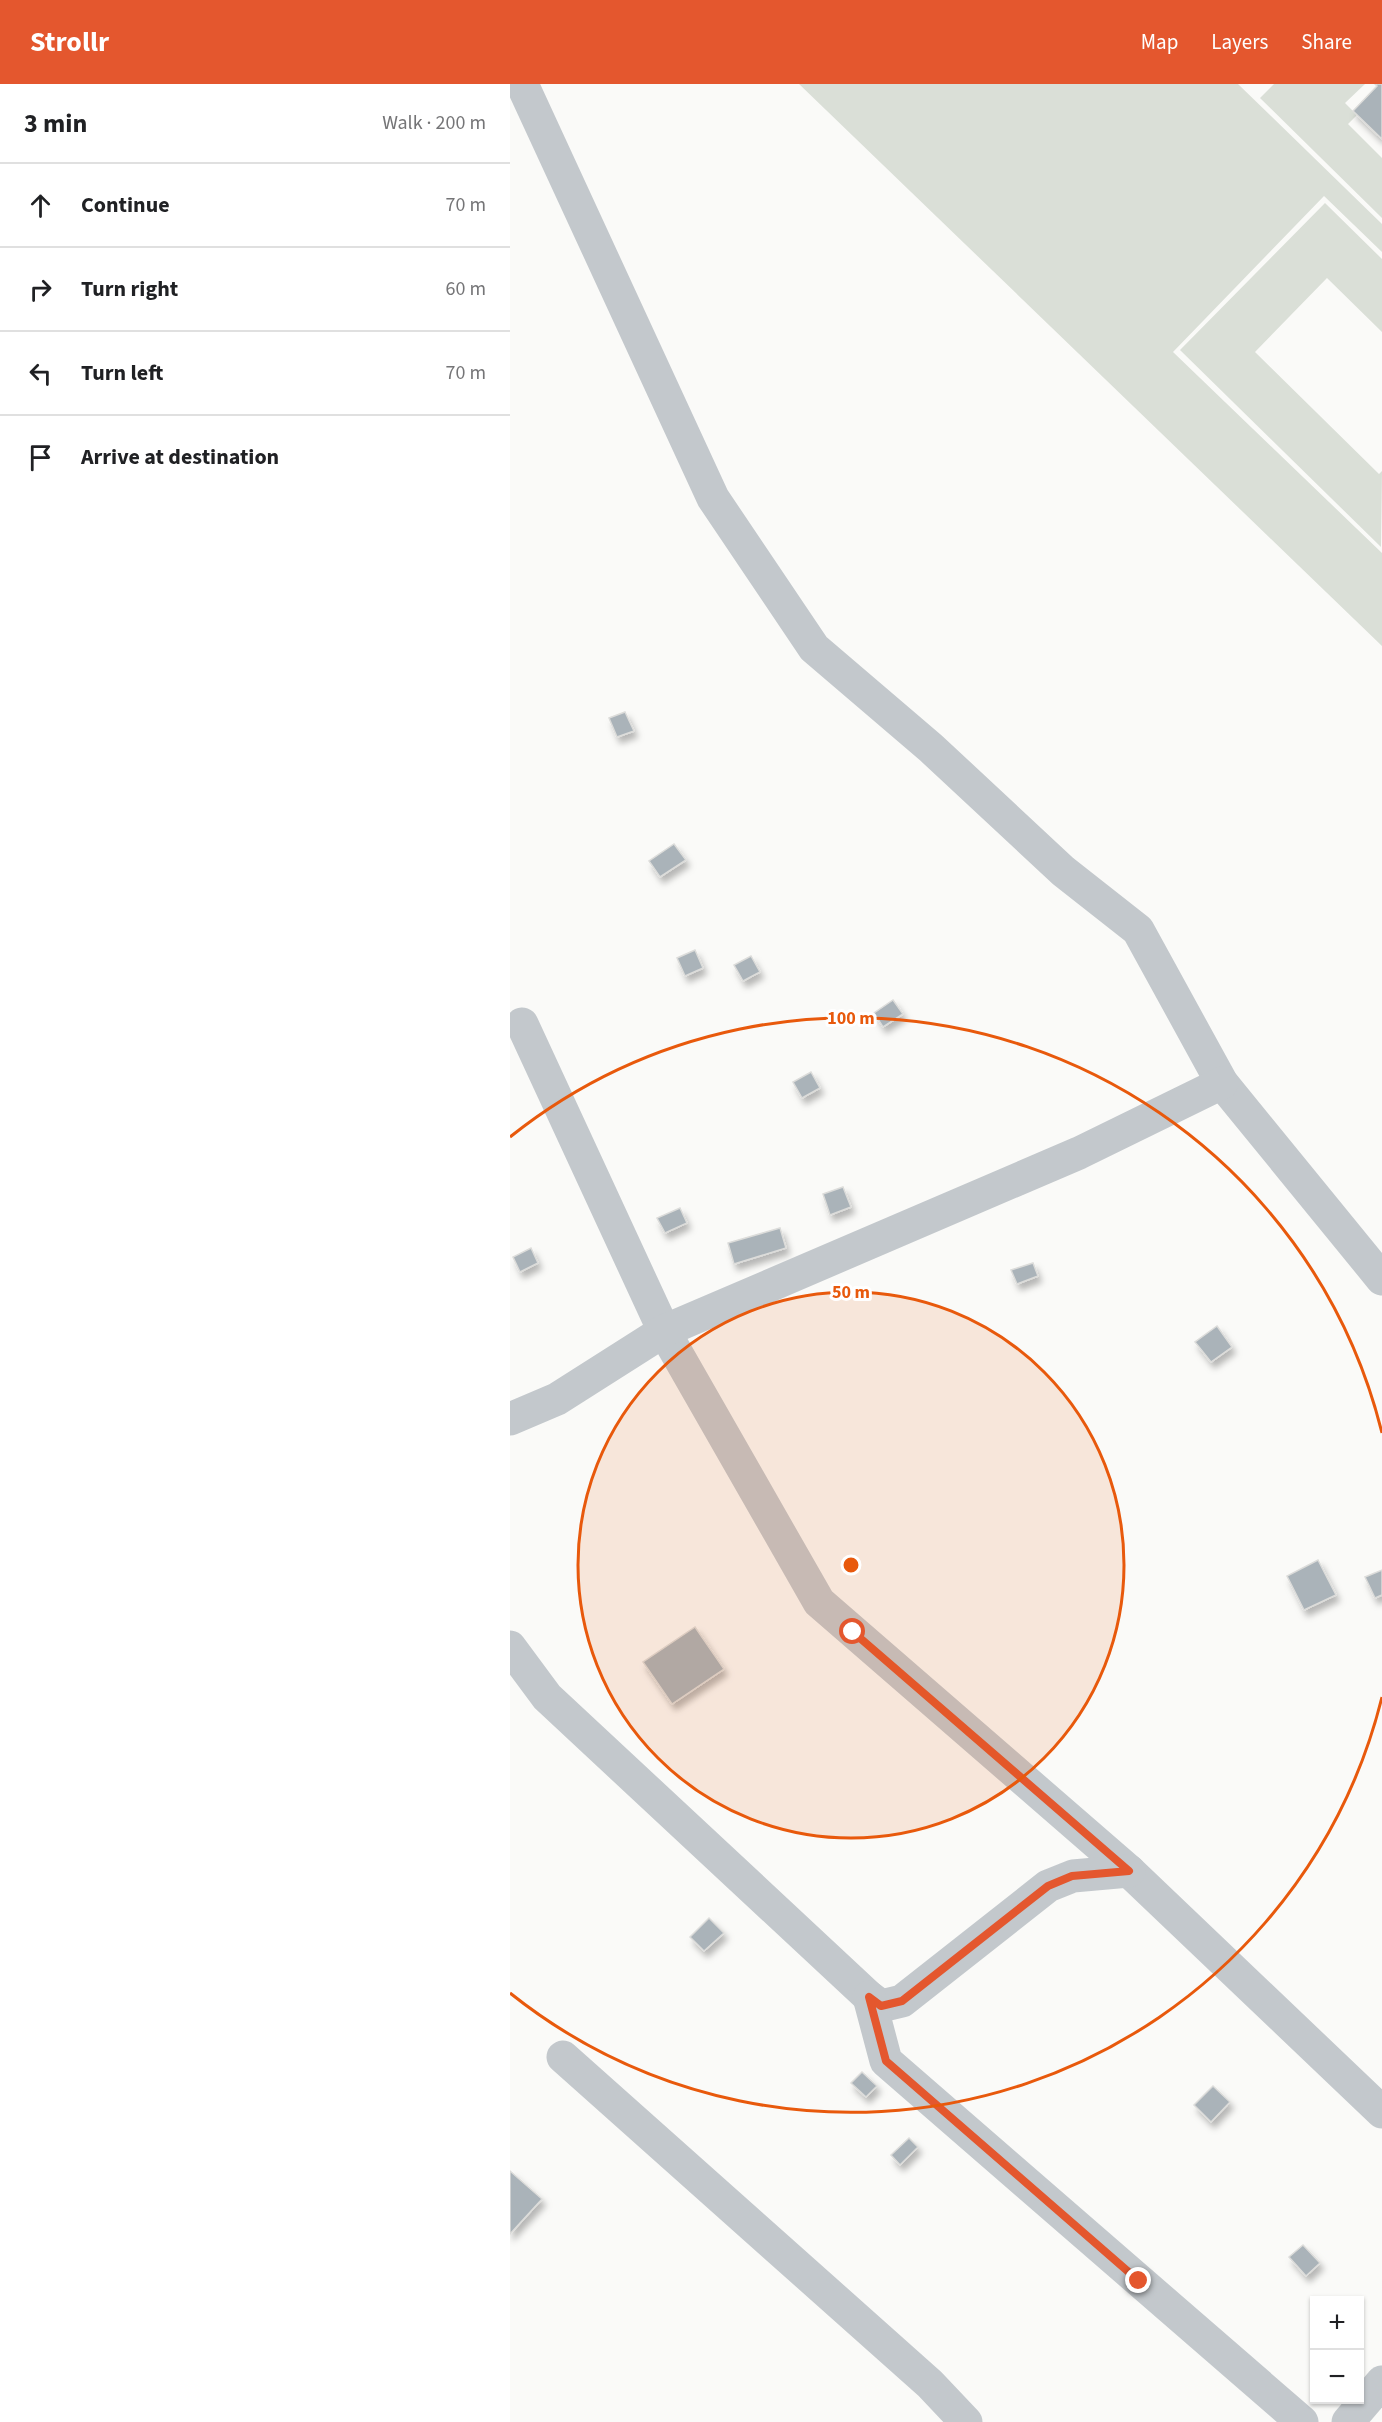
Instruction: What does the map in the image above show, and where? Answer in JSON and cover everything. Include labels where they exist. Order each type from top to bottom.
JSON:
[{"type":"street","points":[[522,84],[713,498],[814,648],[931,748],[1063,871],[1138,930],[1222,1083],[1382,1279]]},
{"type":"street","points":[[522,1024],[664,1331],[819,1602],[1129,1871],[1382,2112]]},
{"type":"street","points":[[510,1419],[557,1399],[664,1331],[1078,1153],[1222,1083]]},
{"type":"street","points":[[510,1647],[547,1697],[881,2006],[902,2001],[1048,1886],[1072,1876],[1129,1871]]},
{"type":"street","points":[[869,1997],[886,2061],[1302,2422]]},
{"type":"street","points":[[563,2057],[930,2384],[966,2422]]},
{"type":"street","points":[[1348,2422],[1382,2382]]},
{"type":"shaded area","points":[[799,84],[1238,84],[1382,224],[1382,252],[1324,196],[1173,352],[1382,553],[1382,646]]},
{"type":"shaded area","points":[[1274,84],[1365,84],[1345,103],[1357,115],[1348,124],[1382,158],[1382,218],[1260,98]]},
{"type":"shaded area","points":[[1325,203],[1382,259],[1382,332],[1327,278],[1255,352],[1379,474],[1382,471],[1381,547],[1180,350]]},
{"type":"building","points":[[1375,84],[1382,84],[1382,139],[1353,111],[1377,86]]},
{"type":"building","points":[[625,712],[634,731],[617,737],[609,718]]},
{"type":"building","points":[[674,844],[686,860],[660,877],[649,861]]},
{"type":"building","points":[[695,950],[703,968],[685,976],[677,958]]},
{"type":"building","points":[[751,956],[760,972],[743,981],[734,965]]},
{"type":"building","points":[[893,1000],[903,1014],[883,1027],[874,1013]]},
{"type":"building","points":[[811,1072],[820,1088],[802,1098],[793,1082]]},
{"type":"building","points":[[843,1187],[851,1207],[830,1215],[823,1194]]},
{"type":"building","points":[[680,1208],[687,1223],[665,1233],[657,1218]]},
{"type":"building","points":[[780,1228],[786,1248],[734,1264],[728,1243]]},
{"type":"building","points":[[531,1248],[538,1263],[520,1272],[513,1257]]},
{"type":"building","points":[[1033,1263],[1038,1276],[1017,1284],[1011,1270]]},
{"type":"building","points":[[1217,1326],[1232,1347],[1211,1362],[1195,1342]]},
{"type":"building","points":[[1318,1560],[1336,1595],[1304,1610],[1287,1576]]},
{"type":"building","points":[[1382,1570],[1382,1595],[1375,1598],[1365,1577]]},
{"type":"building","points":[[695,1627],[724,1669],[672,1704],[643,1662]]},
{"type":"building","points":[[709,1918],[724,1933],[704,1951],[690,1937]]},
{"type":"building","points":[[862,2072],[877,2086],[866,2097],[851,2083]]},
{"type":"building","points":[[1213,2086],[1230,2102],[1211,2122],[1194,2105]]},
{"type":"building","points":[[909,2138],[918,2147],[900,2165],[891,2155]]},
{"type":"building","points":[[510,2171],[542,2199],[510,2234]]},
{"type":"building","points":[[1303,2245],[1320,2263],[1306,2276],[1289,2257]]},
{"type":"route","points":[[853,1632],[1129,1871],[1072,1876],[1048,1886],[902,2001],[881,2006],[869,1997],[886,2061],[1139,2281]]}]
